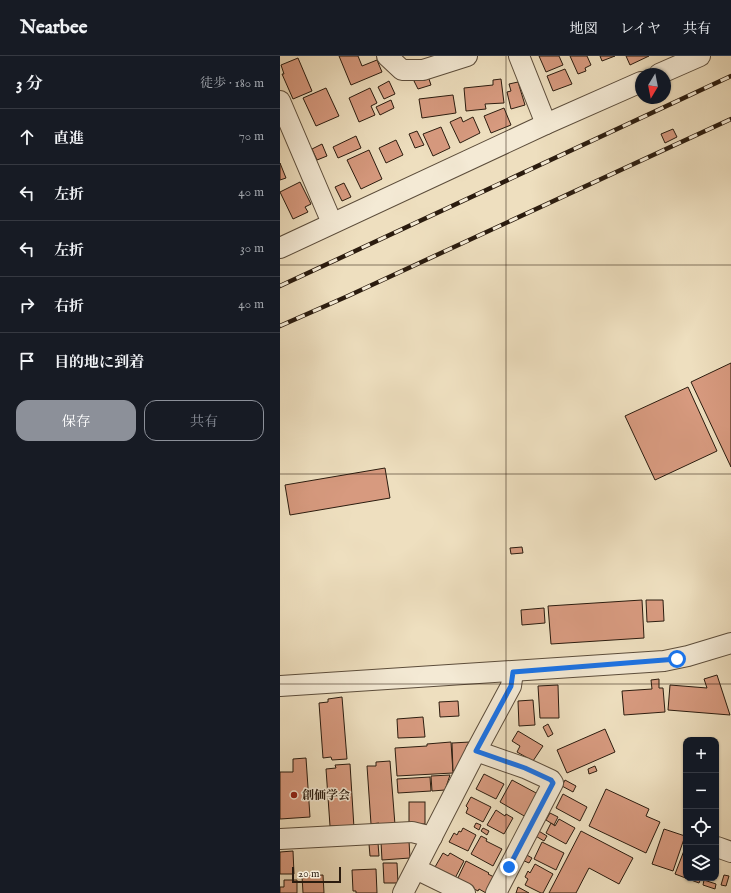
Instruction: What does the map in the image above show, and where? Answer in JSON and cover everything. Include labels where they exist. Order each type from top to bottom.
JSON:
[{"type":"street","points":[[387,56],[402,70],[423,70],[467,56]]},
{"type":"street","points":[[519,56],[546,124]]},
{"type":"street","points":[[667,68],[677,61],[700,56]]},
{"type":"street","points":[[280,248],[546,124],[635,85]]},
{"type":"street","points":[[280,101],[332,223]]},
{"type":"street","points":[[280,686],[664,661],[688,656],[731,643]]},
{"type":"street","points":[[404,893],[476,751],[511,686],[513,672]]},
{"type":"street","points":[[476,751],[525,768],[551,780],[553,783],[496,893]]},
{"type":"street","points":[[280,839],[412,832],[432,837]]},
{"type":"street","points":[[416,869],[465,893]]},
{"type":"building","points":[[339,56],[358,56],[362,66],[377,60],[382,72],[351,85]]},
{"type":"building","points":[[539,56],[559,56],[563,65],[546,72]]},
{"type":"building","points":[[570,56],[587,56],[591,65],[585,68],[586,71],[578,74]]},
{"type":"building","points":[[600,56],[615,56],[602,61]]},
{"type":"building","points":[[626,56],[649,56],[630,65]]},
{"type":"building","points":[[298,58],[312,91],[293,99],[282,74],[284,74],[281,65]]},
{"type":"building","points":[[565,69],[572,84],[553,91],[547,76]]},
{"type":"building","points":[[428,76],[431,85],[418,89],[414,81]]},
{"type":"building","points":[[501,79],[504,103],[485,104],[486,109],[466,111],[464,88],[493,85],[493,80]]},
{"type":"building","points":[[389,81],[395,94],[384,99],[378,87]]},
{"type":"building","points":[[518,82],[525,105],[511,109],[507,92],[511,91],[509,84]]},
{"type":"building","points":[[326,88],[339,116],[316,126],[303,98]]},
{"type":"building","points":[[370,88],[377,103],[371,106],[375,115],[359,122],[349,98]]},
{"type":"building","points":[[453,95],[456,113],[422,118],[419,99]]},
{"type":"building","points":[[391,100],[394,108],[380,115],[376,107]]},
{"type":"building","points":[[504,108],[511,125],[491,133],[484,116]]},
{"type":"building","points":[[461,117],[463,122],[473,117],[480,133],[460,143],[450,122]]},
{"type":"building","points":[[441,127],[450,148],[433,156],[423,134]]},
{"type":"building","points":[[673,129],[677,137],[665,143],[661,134]]},
{"type":"building","points":[[417,131],[424,145],[415,148],[409,134]]},
{"type":"building","points":[[356,136],[361,148],[338,158],[333,147]]},
{"type":"building","points":[[396,140],[403,155],[386,163],[379,148]]},
{"type":"building","points":[[322,144],[327,156],[317,160],[312,149]]},
{"type":"building","points":[[369,150],[382,179],[361,189],[347,160]]},
{"type":"building","points":[[280,163],[286,178],[280,180]]},
{"type":"building","points":[[300,182],[311,204],[305,207],[308,212],[293,219],[280,192]]},
{"type":"building","points":[[344,183],[351,197],[342,201],[335,187]]},
{"type":"building","points":[[731,363],[731,467],[691,382]]},
{"type":"building","points":[[688,387],[717,451],[655,480],[625,416]]},
{"type":"building","points":[[385,468],[390,498],[290,515],[285,485]]},
{"type":"building","points":[[522,547],[523,553],[511,554],[510,548]]},
{"type":"building","points":[[642,600],[644,638],[551,644],[548,606]]},
{"type":"building","points":[[646,600],[663,600],[664,621],[647,622]]},
{"type":"building","points":[[544,608],[545,623],[522,625],[521,610]]},
{"type":"building","points":[[717,675],[730,715],[668,710],[670,685],[707,688],[704,679]]},
{"type":"building","points":[[659,679],[659,688],[663,688],[665,712],[624,715],[622,691],[652,689],[651,680]]},
{"type":"building","points":[[558,685],[559,718],[540,718],[538,686]]},
{"type":"building","points":[[342,697],[347,759],[332,760],[331,757],[323,758],[319,703],[328,702],[328,699]]},
{"type":"building","points":[[533,700],[535,725],[519,726],[518,701]]},
{"type":"building","points":[[458,701],[459,716],[440,717],[439,702]]},
{"type":"building","points":[[423,717],[425,737],[398,738],[397,719]]},
{"type":"building","points":[[548,724],[553,734],[548,737],[543,727]]},
{"type":"building","points":[[605,729],[615,752],[567,773],[557,750]]},
{"type":"building","points":[[518,731],[543,746],[533,761],[517,752],[520,746],[512,741]]},
{"type":"building","points":[[451,742],[453,773],[397,776],[395,748],[427,746],[427,744]]},
{"type":"building","points":[[470,742],[457,770],[453,771],[452,743]]},
{"type":"building","name":"創価学会","points":[[306,758],[310,817],[280,819],[280,772],[293,772],[293,759]]},
{"type":"building","points":[[390,761],[395,825],[379,826],[379,823],[371,824],[367,766],[376,766],[376,762]]},
{"type":"building","points":[[350,764],[354,828],[339,829],[339,826],[330,826],[326,769],[336,768],[335,765]]},
{"type":"building","points":[[595,766],[597,771],[589,774],[588,769]]},
{"type":"building","points":[[484,774],[504,784],[496,799],[476,789]]},
{"type":"building","points":[[450,775],[445,790],[432,791],[431,776]]},
{"type":"building","points":[[430,777],[431,791],[398,793],[397,779]]},
{"type":"building","points":[[512,780],[538,794],[526,817],[500,802]]},
{"type":"building","points":[[565,780],[576,786],[573,792],[562,786]]},
{"type":"building","points":[[606,789],[649,809],[646,816],[660,822],[646,853],[589,826]]},
{"type":"building","points":[[563,794],[587,807],[580,821],[556,808]]},
{"type":"building","points":[[471,797],[491,807],[483,822],[466,813],[468,808],[466,806]]},
{"type":"building","points":[[409,802],[425,802],[425,824],[409,824]]},
{"type":"building","points":[[496,810],[505,816],[506,814],[513,818],[504,834],[487,825]]},
{"type":"building","points":[[550,813],[558,817],[554,825],[546,820]]},
{"type":"building","points":[[559,819],[575,828],[566,844],[546,833],[551,823],[555,826]]},
{"type":"building","points":[[476,823],[481,825],[479,830],[474,827]]},
{"type":"building","points":[[463,828],[476,835],[468,851],[449,842],[454,833],[457,835]]},
{"type":"building","points":[[483,828],[489,831],[487,835],[481,831]]},
{"type":"building","points":[[664,829],[683,835],[683,842],[673,871],[652,864]]},
{"type":"building","points":[[537,830],[547,836],[544,841],[534,835]]},
{"type":"building","points":[[581,831],[633,858],[619,884],[589,868],[576,893],[549,893]]},
{"type":"building","points":[[481,836],[487,839],[486,841],[502,849],[493,866],[471,854]]},
{"type":"building","points":[[409,841],[410,858],[382,860],[381,842]]},
{"type":"building","points":[[542,842],[564,853],[556,870],[534,859]]},
{"type":"building","points":[[378,843],[379,856],[370,856],[369,844]]},
{"type":"building","points":[[293,851],[294,874],[280,874],[280,852]]},
{"type":"building","points":[[443,853],[448,856],[450,853],[464,861],[454,880],[438,872],[435,867]]},
{"type":"building","points":[[683,853],[683,877],[675,874]]},
{"type":"building","points":[[525,854],[532,858],[529,863],[522,860]]},
{"type":"building","points":[[466,861],[494,877],[486,893],[479,889],[478,891],[457,880]]},
{"type":"building","points":[[383,863],[397,863],[398,883],[384,883]]},
{"type":"building","points":[[535,864],[553,874],[543,893],[525,885],[528,879],[525,877],[528,871],[530,873]]},
{"type":"building","points":[[376,869],[377,893],[356,893],[356,891],[353,891],[352,870]]},
{"type":"building","points":[[323,875],[324,893],[303,893],[302,876]]},
{"type":"building","points":[[724,875],[729,876],[726,886],[721,885]]},
{"type":"building","points":[[284,880],[297,880],[297,893],[280,893],[280,887],[284,887]]},
{"type":"building","points":[[704,881],[716,884],[715,889],[703,885]]},
{"type":"building","points":[[518,887],[529,893],[516,893]]},
{"type":"railway","points":[[280,286],[731,76]]},
{"type":"railway","points":[[280,326],[731,119]]},
{"type":"place","name":"創価学会","points":[[294,795]]},
{"type":"route","points":[[509,867],[553,783],[551,780],[525,768],[476,751],[511,686],[513,672],[677,659]]}]
